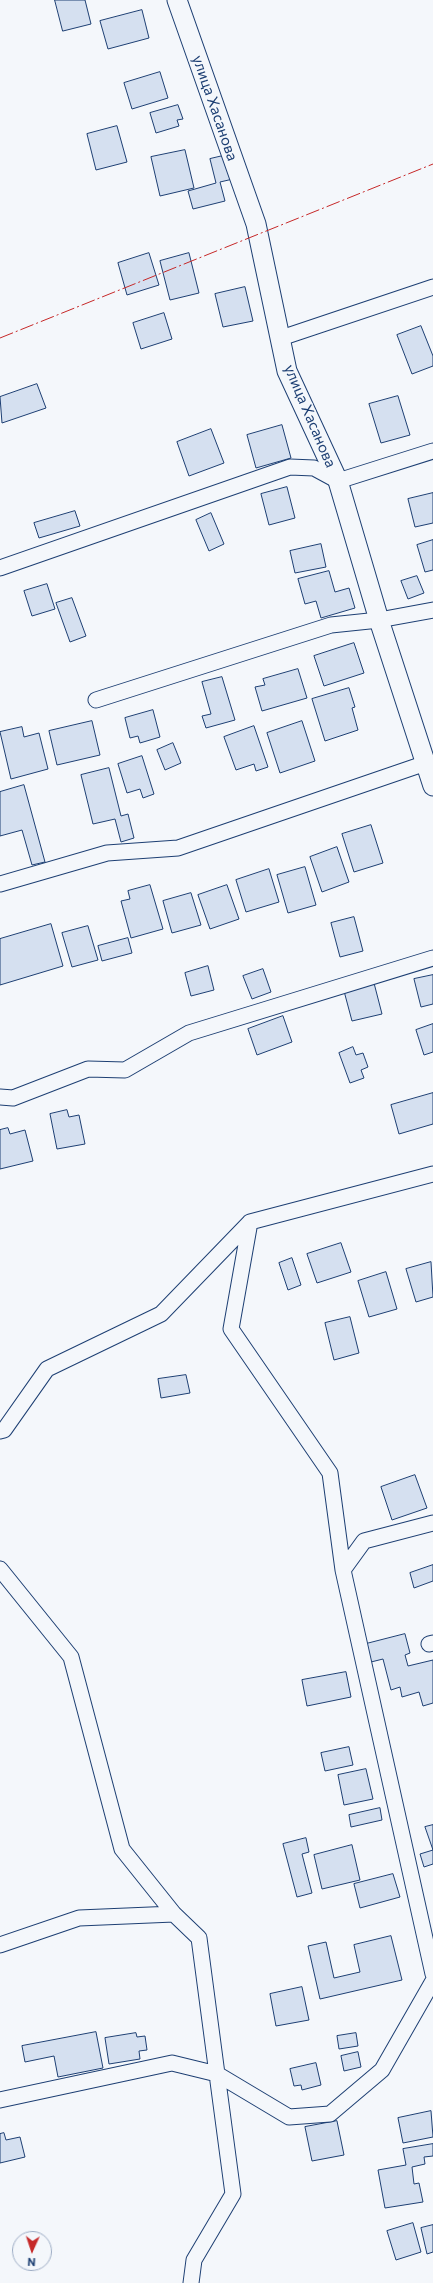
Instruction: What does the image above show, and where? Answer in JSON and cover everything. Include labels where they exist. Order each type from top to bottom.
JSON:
[{"type":"street","name":"улица Хасанова","points":[[177,0],[256,224],[287,371],[338,481],[379,620],[433,786]]},
{"type":"street","points":[[281,338],[433,287]]},
{"type":"street","points":[[0,568],[290,467],[314,468],[338,481],[433,451]]},
{"type":"street","points":[[96,700],[331,625],[379,620],[433,610]]},
{"type":"street","points":[[0,884],[107,853],[178,848],[426,763]]},
{"type":"street","points":[[0,1097],[13,1098],[88,1069],[125,1070],[189,1033],[433,958]]},
{"type":"street","points":[[0,1431],[4,1430],[47,1369],[161,1314],[250,1222],[433,1174]]},
{"type":"street","points":[[250,1222],[231,1329],[330,1473],[343,1570],[433,1974]]},
{"type":"street","points":[[343,1570],[364,1541],[433,1523]]},
{"type":"street","points":[[0,1569],[72,1657],[122,1849],[174,1914],[199,1938],[218,2074],[232,2194],[194,2260],[191,2283]]},
{"type":"street","points":[[0,1945],[79,1918],[174,1914]]},
{"type":"street","points":[[0,2100],[172,2063],[218,2074],[289,2117],[330,2114],[382,2070],[433,1981]]},
{"type":"building","points":[[55,0],[85,0],[91,24],[63,31]]},
{"type":"building","points":[[142,10],[149,38],[108,49],[100,21]]},
{"type":"building","points":[[160,72],[168,98],[132,109],[124,83]]},
{"type":"building","points":[[178,105],[183,119],[177,120],[179,126],[156,133],[150,113]]},
{"type":"building","points":[[117,126],[127,162],[96,170],[87,134]]},
{"type":"building","points":[[185,150],[194,188],[160,196],[151,157]]},
{"type":"building","points":[[227,155],[233,179],[220,182],[225,201],[193,209],[188,191],[216,183],[210,159]]},
{"type":"building","points":[[149,253],[159,285],[127,295],[118,263]]},
{"type":"building","points":[[189,253],[199,293],[170,300],[160,261]]},
{"type":"building","points":[[245,287],[253,321],[223,327],[215,294]]},
{"type":"building","points":[[164,313],[172,339],[141,349],[133,323]]},
{"type":"building","points":[[421,326],[433,356],[433,366],[412,374],[397,335]]},
{"type":"building","points":[[37,384],[46,408],[2,423],[0,397]]},
{"type":"building","points":[[398,396],[410,435],[381,443],[369,404]]},
{"type":"building","points":[[282,425],[291,458],[256,468],[247,435]]},
{"type":"building","points":[[211,429],[224,463],[189,476],[177,442]]},
{"type":"building","points":[[287,487],[295,518],[269,525],[261,494]]},
{"type":"building","points":[[433,493],[433,523],[415,527],[408,499]]},
{"type":"building","points":[[75,511],[80,526],[39,538],[34,523]]},
{"type":"building","points":[[211,513],[224,544],[209,551],[196,520]]},
{"type":"building","points":[[433,540],[433,570],[425,572],[417,545]]},
{"type":"building","points":[[321,544],[326,567],[295,573],[290,551]]},
{"type":"building","points":[[329,571],[335,592],[349,588],[355,608],[321,618],[316,601],[305,604],[298,579]]},
{"type":"building","points":[[417,576],[424,593],[408,599],[401,581]]},
{"type":"building","points":[[47,584],[55,609],[32,616],[24,591]]},
{"type":"building","points":[[72,598],[86,636],[70,642],[56,603]]},
{"type":"building","points":[[354,643],[364,673],[324,686],[314,656]]},
{"type":"building","points":[[298,669],[307,698],[262,711],[255,687],[265,685],[263,679]]},
{"type":"building","points":[[222,677],[235,720],[206,728],[202,716],[211,714],[202,682]]},
{"type":"building","points":[[349,688],[355,707],[352,708],[358,730],[325,741],[312,699]]},
{"type":"building","points":[[153,710],[160,737],[140,743],[138,736],[130,738],[125,718]]},
{"type":"building","points":[[92,721],[100,755],[57,765],[49,731]]},
{"type":"building","points":[[302,721],[315,761],[280,773],[267,733]]},
{"type":"building","points":[[254,726],[268,767],[256,771],[254,764],[236,770],[224,737]]},
{"type":"building","points":[[22,727],[24,737],[39,733],[48,769],[11,779],[0,732]]},
{"type":"building","points":[[173,743],[181,763],[165,770],[157,750]]},
{"type":"building","points":[[142,756],[154,794],[143,798],[140,789],[127,793],[118,764]]},
{"type":"building","points":[[109,768],[121,816],[128,814],[134,838],[121,842],[115,819],[93,824],[81,775]]},
{"type":"building","points":[[24,785],[45,862],[32,865],[22,830],[0,836],[0,792]]},
{"type":"building","points":[[371,825],[383,863],[354,872],[342,834]]},
{"type":"building","points":[[337,847],[349,882],[322,892],[310,857]]},
{"type":"building","points":[[305,867],[316,905],[288,913],[277,875]]},
{"type":"building","points":[[269,869],[279,902],[246,912],[236,880]]},
{"type":"building","points":[[150,885],[163,929],[131,938],[121,901],[130,899],[128,891]]},
{"type":"building","points":[[227,885],[239,919],[210,929],[198,895]]},
{"type":"building","points":[[191,893],[201,925],[172,933],[163,901]]},
{"type":"building","points":[[354,917],[363,951],[340,957],[331,923]]},
{"type":"building","points":[[51,924],[63,966],[0,985],[0,939]]},
{"type":"building","points":[[88,926],[98,960],[72,967],[62,933]]},
{"type":"building","points":[[128,938],[132,953],[102,961],[98,946]]},
{"type":"building","points":[[208,966],[214,990],[191,996],[185,973]]},
{"type":"building","points":[[263,969],[271,992],[252,999],[243,976]]},
{"type":"building","points":[[433,975],[433,1004],[421,1007],[414,979]]},
{"type":"building","points":[[374,983],[382,1014],[352,1021],[344,991]]},
{"type":"building","points":[[283,1016],[292,1042],[257,1055],[248,1029]]},
{"type":"building","points":[[433,1024],[433,1052],[424,1055],[416,1030]]},
{"type":"building","points":[[353,1047],[356,1055],[363,1053],[368,1067],[361,1070],[364,1078],[350,1083],[339,1053]]},
{"type":"building","points":[[433,1093],[433,1124],[399,1134],[391,1105]]},
{"type":"building","points":[[67,1110],[69,1117],[79,1115],[85,1144],[57,1149],[50,1114]]},
{"type":"building","points":[[8,1128],[10,1134],[25,1130],[33,1161],[0,1169],[0,1130]]},
{"type":"building","points":[[341,1243],[351,1272],[317,1283],[307,1254]]},
{"type":"building","points":[[292,1258],[301,1285],[288,1290],[279,1263]]},
{"type":"building","points":[[431,1262],[433,1297],[416,1302],[406,1269]]},
{"type":"building","points":[[386,1272],[397,1309],[369,1317],[358,1281]]},
{"type":"building","points":[[350,1317],[359,1353],[334,1360],[325,1323]]},
{"type":"building","points":[[186,1375],[190,1393],[161,1398],[158,1379]]},
{"type":"building","points":[[415,1475],[427,1508],[392,1520],[381,1487]]},
{"type":"building","points":[[433,1565],[433,1581],[414,1588],[410,1573]]},
{"type":"building","points":[[405,1634],[410,1653],[405,1655],[408,1666],[433,1660],[433,1703],[423,1706],[419,1692],[402,1697],[400,1687],[391,1690],[383,1659],[371,1662],[366,1644]]},
{"type":"building","points":[[346,1672],[351,1697],[307,1706],[302,1680]]},
{"type":"building","points":[[349,1747],[353,1765],[325,1771],[321,1753]]},
{"type":"building","points":[[366,1769],[373,1799],[344,1805],[338,1775]]},
{"type":"building","points":[[380,1808],[382,1820],[351,1827],[349,1815]]},
{"type":"building","points":[[433,1825],[433,1850],[425,1827]]},
{"type":"building","points":[[306,1838],[309,1852],[302,1854],[312,1893],[297,1897],[283,1844]]},
{"type":"building","points":[[352,1845],[360,1880],[322,1889],[314,1855]]},
{"type":"building","points":[[433,1850],[433,1864],[424,1867],[420,1854]]},
{"type":"building","points":[[393,1874],[400,1897],[360,1908],[354,1884]]},
{"type":"building","points":[[391,1936],[402,1980],[320,1999],[308,1946],[326,1942],[334,1978],[360,1972],[354,1945]]},
{"type":"building","points":[[302,1987],[309,2020],[276,2026],[270,1994]]},
{"type":"building","points":[[96,2032],[103,2068],[58,2077],[54,2056],[25,2062],[22,2046]]},
{"type":"building","points":[[136,2033],[137,2037],[145,2036],[147,2050],[139,2051],[140,2059],[109,2064],[105,2038]]},
{"type":"building","points":[[356,2033],[358,2046],[339,2049],[337,2036]]},
{"type":"building","points":[[358,2052],[361,2067],[344,2071],[341,2056]]},
{"type":"building","points":[[316,2063],[321,2085],[302,2090],[301,2085],[294,2086],[290,2069]]},
{"type":"building","points":[[431,2111],[433,2137],[403,2143],[398,2118]]},
{"type":"building","points":[[337,2121],[344,2155],[312,2161],[305,2127]]},
{"type":"building","points":[[4,2133],[6,2140],[20,2137],[25,2157],[0,2163],[0,2134]]},
{"type":"building","points":[[433,2144],[433,2156],[424,2157],[425,2164],[412,2167],[414,2184],[419,2183],[423,2202],[385,2208],[378,2170],[406,2165],[403,2149]]},
{"type":"building","points":[[413,2223],[421,2252],[396,2260],[387,2231]]},
{"type":"building","points":[[433,2225],[433,2252],[427,2254],[421,2228]]},
{"type":"power","points":[[0,338],[433,164]]}]
